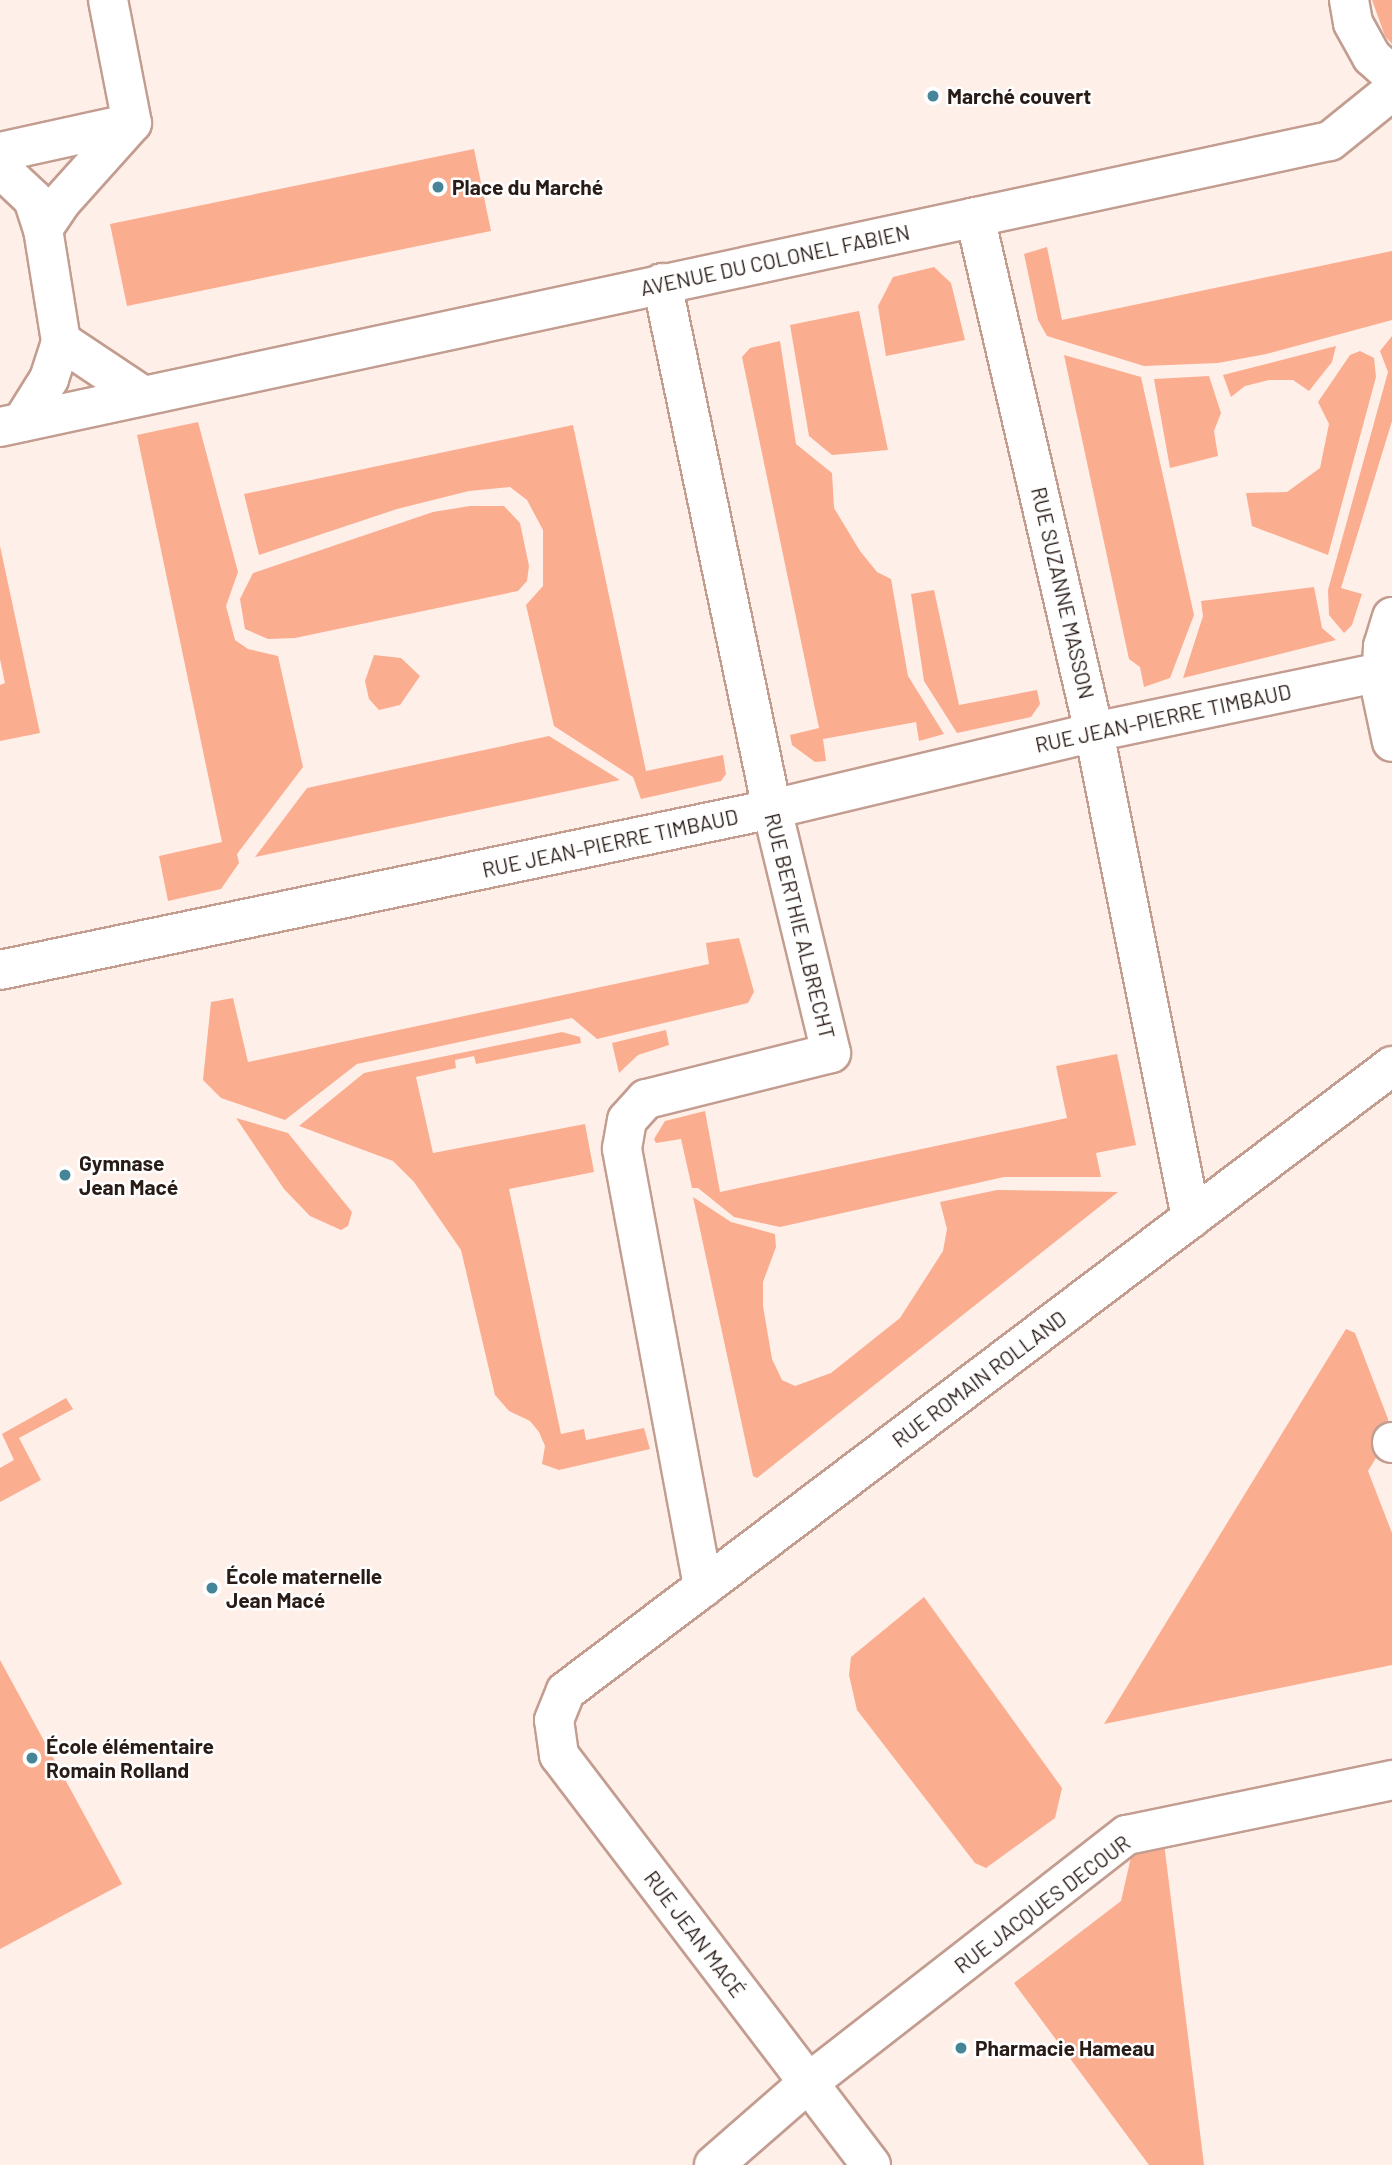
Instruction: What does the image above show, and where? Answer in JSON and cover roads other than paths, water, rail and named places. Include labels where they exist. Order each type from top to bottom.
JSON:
[{"type":"street","points":[[108,0],[132,123]]},
{"type":"street","points":[[1349,0],[1353,23],[1372,57],[1392,75]]},
{"type":"street","name":"AVENUE DU COLONEL FABIEN","points":[[11,425],[1330,141],[1392,91]]},
{"type":"street","points":[[0,152],[132,123]]},
{"type":"street","points":[[43,229],[61,202],[132,123]]},
{"type":"street","name":"AVENUE DU COLONEL FABIEN","points":[[0,168],[33,199],[43,229],[61,341],[49,379],[11,425]]},
{"type":"street","name":"RUE SUZANNE MASSON","points":[[975,217],[1094,732],[1191,1218]]},
{"type":"street","name":"RUE BERTHIE ALBRECHT","points":[[662,283],[772,809],[831,1053],[646,1098],[627,1120],[622,1149],[704,1588]]},
{"type":"street","points":[[61,341],[142,395]]},
{"type":"street","points":[[1392,617],[1382,672],[1392,742]]},
{"type":"street","name":"RUE JEAN-PIERRE TIMBAUD","points":[[0,971],[772,809],[1094,732],[1382,672]]},
{"type":"street","name":"RUE ROMAIN ROLLAND","points":[[566,1691],[1392,1066]]},
{"type":"street","name":"RUE JEAN MACÉ","points":[[566,1691],[554,1720],[559,1755],[872,2165]]},
{"type":"street","name":"RUE JACQUES DECOUR","points":[[714,2165],[808,2083],[1127,1835],[1392,1780]]},
{"type":"place","name":"Marché couvert","points":[[933,96]]},
{"type":"place","name":"Place du Marché","points":[[438,187]]},
{"type":"place","name":"Gymnase Jean Macé","points":[[65,1175]]},
{"type":"place","name":"École maternelle Jean Macé","points":[[212,1588]]},
{"type":"place","name":"École élémentaire Romain Rolland","points":[[32,1758]]},
{"type":"place","name":"Pharmacie Hameau","points":[[961,2048]]}]
